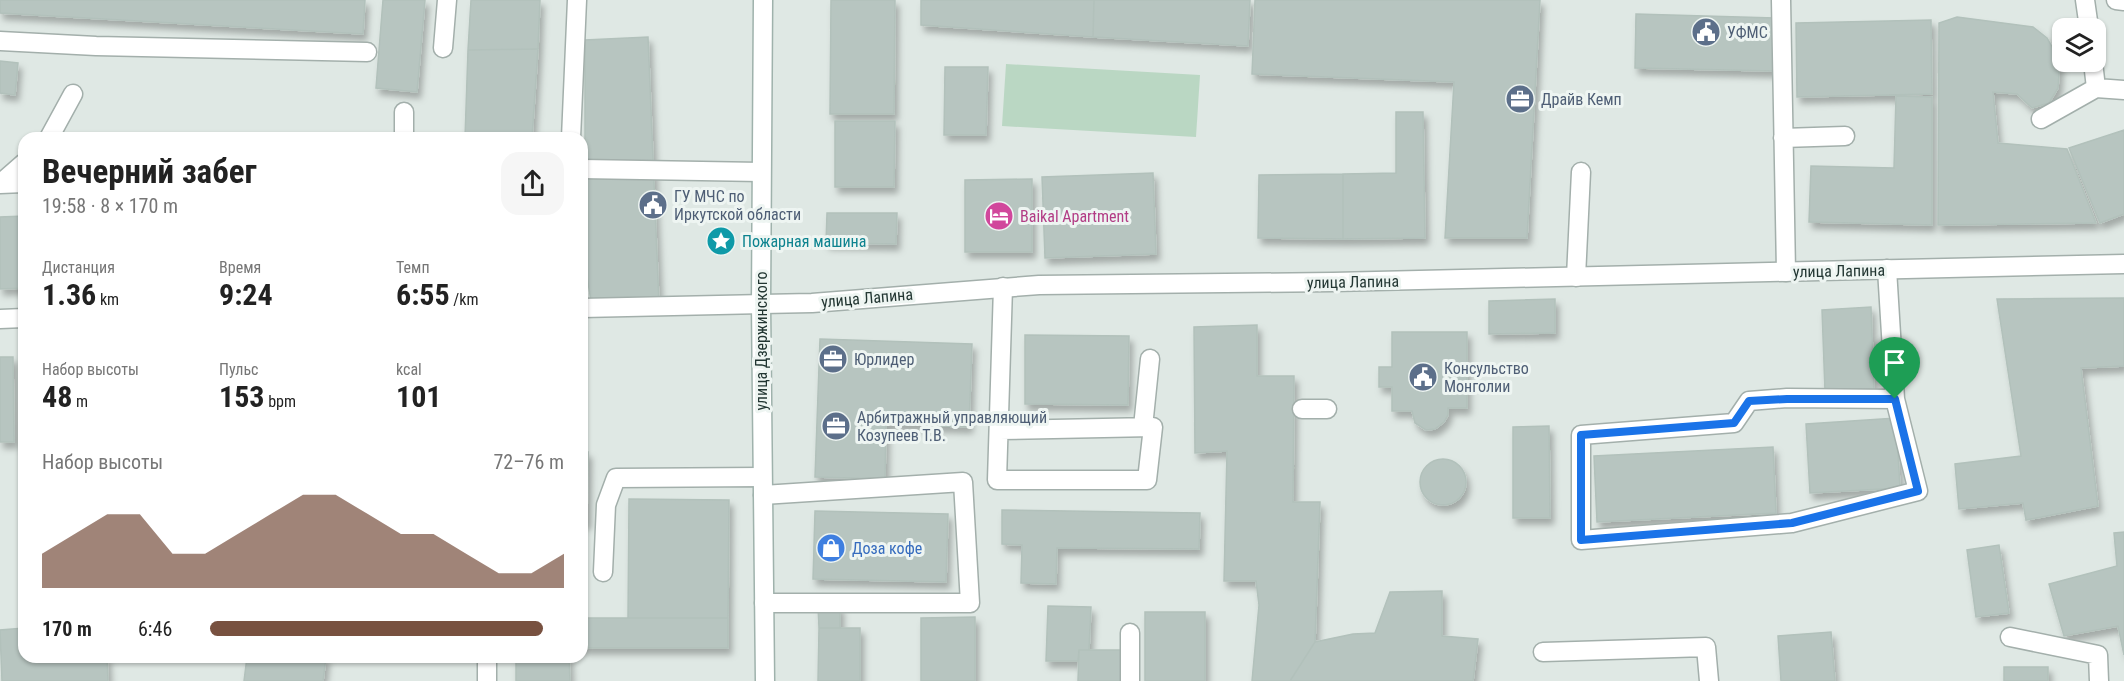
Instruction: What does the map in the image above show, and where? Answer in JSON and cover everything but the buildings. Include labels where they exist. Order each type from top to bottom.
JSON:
[{"type":"street","points":[[443,48],[447,0]]},
{"type":"street","points":[[571,132],[577,0]]},
{"type":"street","name":"улица Дзержинского","points":[[763,0],[760,304],[765,681]]},
{"type":"street","points":[[1781,0],[1786,272]]},
{"type":"street","points":[[2085,0],[2088,18]]},
{"type":"street","points":[[2116,0],[2124,1]]},
{"type":"street","points":[[0,41],[96,46],[367,52]]},
{"type":"street","points":[[2094,72],[2096,88]]},
{"type":"street","points":[[2041,119],[2096,88],[2124,90]]},
{"type":"street","points":[[52,132],[73,94]]},
{"type":"street","points":[[404,112],[404,132]]},
{"type":"street","points":[[1783,138],[1845,136]]},
{"type":"street","points":[[0,184],[18,168]]},
{"type":"street","points":[[588,169],[761,172]]},
{"type":"street","points":[[1576,277],[1581,172]]},
{"type":"street","points":[[0,184],[18,183]]},
{"type":"street","name":"улица Лапина","points":[[588,308],[812,303],[1039,285],[1344,282],[2124,264]]},
{"type":"street","points":[[1887,269],[1895,399],[1918,491],[1792,523],[1581,540],[1581,435],[1734,423],[1749,401],[1895,399]]},
{"type":"street","points":[[999,430],[1153,427],[1147,480],[997,480],[1003,287]]},
{"type":"street","points":[[0,319],[18,318]]},
{"type":"street","points":[[1143,427],[1150,359]]},
{"type":"street","points":[[1302,409],[1327,409]]},
{"type":"street","points":[[603,572],[606,505],[616,478],[763,486],[963,482],[970,603],[764,603]]},
{"type":"street","points":[[1130,633],[1130,681]]},
{"type":"street","points":[[2010,637],[2098,655],[2099,681]]},
{"type":"street","points":[[1543,652],[1706,647],[1709,681]]},
{"type":"street","points":[[487,663],[487,681]]},
{"type":"green space","points":[[1006,64],[1200,75],[1196,137],[1002,126]]},
{"type":"place","name":"УФМС","points":[[1706,32]]},
{"type":"place","name":"Драйв Кемп","points":[[1520,99]]},
{"type":"place","name":"ГУ МЧС по Иркутской области","points":[[653,205]]},
{"type":"place","name":"Baikal Apartment","points":[[999,216]]},
{"type":"place","name":"Пожарная машина","points":[[721,241]]},
{"type":"place","name":"Юрлидер","points":[[833,359]]},
{"type":"place","name":"Консульство Монголии","points":[[1423,377]]},
{"type":"place","name":"Арбитражный управляющий Козупеев Т.В.","points":[[836,426]]},
{"type":"place","name":"Доза кофе","points":[[831,548]]},
{"type":"route","points":[[1895,399],[1918,491],[1792,523],[1581,540],[1581,435],[1734,423],[1749,401],[1895,399]]}]
